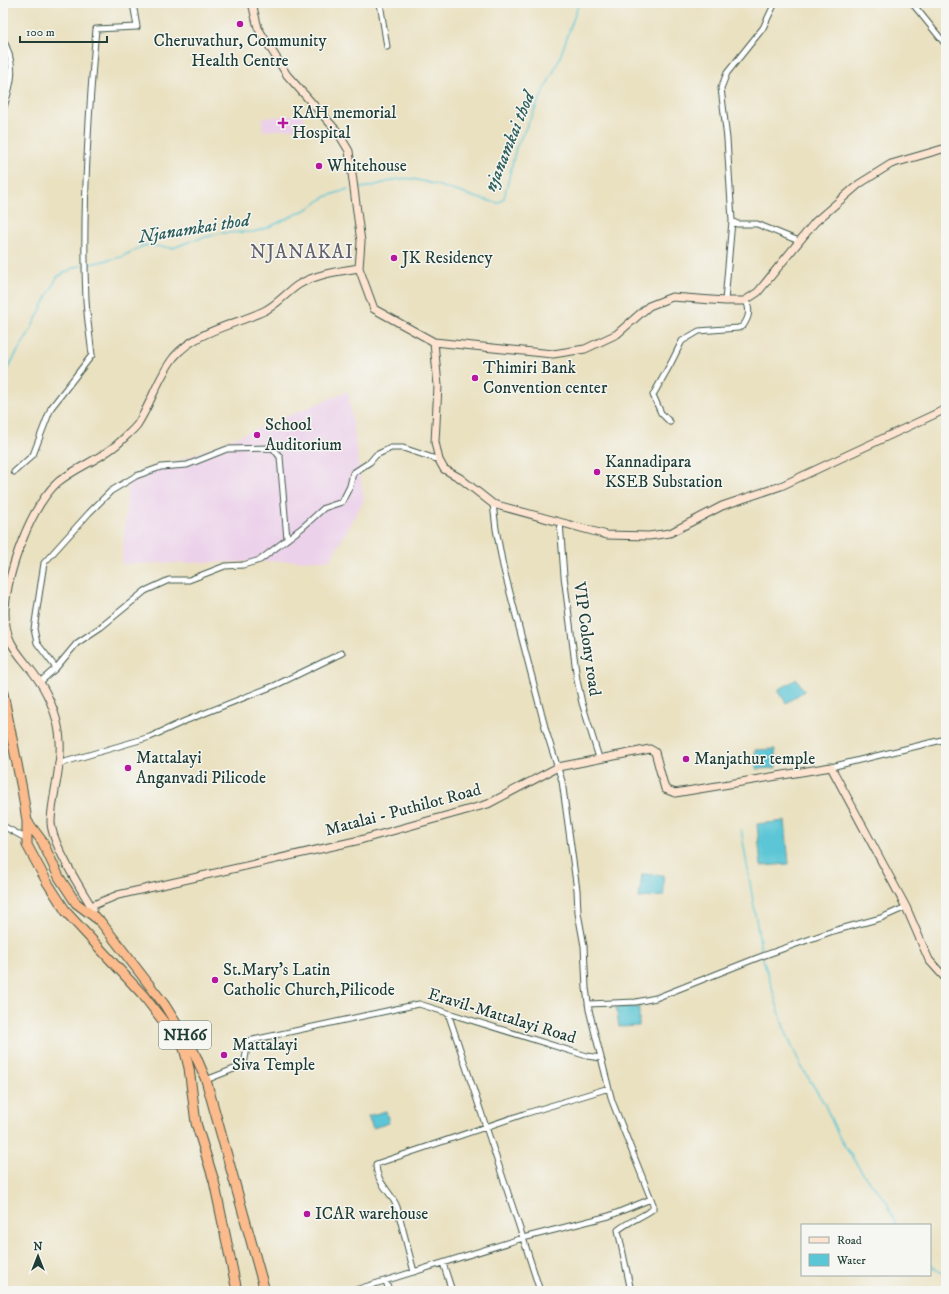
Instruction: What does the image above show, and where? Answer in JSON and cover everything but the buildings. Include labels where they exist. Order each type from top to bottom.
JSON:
[{"type":"highway","name":"NH66","points":[[3,693],[27,821],[27,845],[47,882],[67,913],[143,995],[184,1048],[189,1068],[196,1123],[214,1181],[237,1291]]},
{"type":"highway","name":"NH66","points":[[27,821],[42,841],[59,877],[76,903],[100,922],[164,1004],[194,1052],[206,1080],[265,1291]]},
{"type":"main road","points":[[252,3],[258,28],[287,75],[337,131],[349,151],[362,242],[359,268],[374,308],[434,342],[554,354],[585,349],[616,334],[649,306],[672,297],[725,301],[746,300],[758,292],[815,222],[854,189],[891,164],[946,148]]},
{"type":"main road","name":"NH66","points":[[100,922],[62,856],[51,825],[60,742],[56,716],[40,682],[15,652],[8,634],[5,612],[8,586],[24,535],[41,503],[58,482],[116,446],[136,425],[174,358],[190,343],[207,333],[245,320],[270,308],[299,284],[323,274],[359,268]]},
{"type":"main road","points":[[434,342],[438,386],[435,442],[439,460],[444,470],[460,478],[494,504],[607,536],[649,536],[670,533],[722,506],[781,486],[946,409]]},
{"type":"main road","name":"Matalai - Puthilot Road","points":[[91,906],[118,895],[360,840],[488,804],[558,767],[599,758],[650,749],[655,752],[665,789],[675,793],[831,767]]},
{"type":"main road","points":[[831,767],[906,907],[929,960],[946,979]]},
{"type":"street","points":[[14,472],[33,455],[51,408],[92,355],[86,301],[86,232],[88,118],[96,29],[137,27],[133,3]]},
{"type":"street","points":[[380,3],[387,47]]},
{"type":"street","points":[[725,301],[732,221],[727,139],[721,88],[727,73],[763,28],[775,3]]},
{"type":"street","points":[[912,3],[946,45]]},
{"type":"street","points":[[3,39],[9,52],[13,72],[3,110]]},
{"type":"street","points":[[732,221],[737,224],[757,224],[799,241]]},
{"type":"street","points":[[670,422],[661,412],[653,395],[672,363],[682,341],[699,331],[738,328],[743,326],[749,314],[749,308],[746,300]]},
{"type":"street","points":[[56,668],[37,643],[34,629],[44,563],[61,542],[111,491],[136,476],[161,467],[187,465],[227,449],[273,448],[280,457],[287,539]]},
{"type":"street","points":[[40,682],[56,668],[78,643],[101,627],[145,591],[169,580],[189,580],[225,566],[243,565],[260,560],[324,508],[342,502],[350,486],[353,473],[370,462],[376,455],[391,448],[403,448],[439,460]]},
{"type":"street","points":[[494,504],[496,529],[504,566],[546,731],[562,781],[575,878],[578,913],[584,946],[588,1004],[600,1058],[608,1088],[651,1199],[653,1209],[643,1216],[627,1223],[618,1230],[631,1291]]},
{"type":"street","name":"VIP Colony road","points":[[560,522],[564,576],[577,680],[582,704],[599,758]]},
{"type":"street","points":[[58,764],[150,737],[185,720],[276,685],[342,653]]},
{"type":"street","points":[[831,767],[946,739]]},
{"type":"street","points":[[3,826],[27,840]]},
{"type":"street","points":[[588,1004],[636,1002],[656,998],[757,958],[833,931],[881,918],[906,907]]},
{"type":"street","name":"Eravil-Mattalayi Road","points":[[206,1080],[244,1065],[248,1041],[419,1004],[587,1056],[600,1058]]},
{"type":"street","points":[[448,1013],[487,1127],[540,1291]]},
{"type":"street","points":[[414,1272],[397,1207],[394,1200],[381,1184],[376,1164],[608,1088]]},
{"type":"street","points":[[352,1291],[523,1238],[609,1216],[651,1199]]},
{"type":"street","points":[[443,1263],[452,1291]]},
{"type":"street","points":[[386,1281],[389,1291]]},
{"type":"shaded area","name":"KAH memorial Hospital","points":[[303,114],[304,128],[263,131],[262,118]]},
{"type":"shaded area","points":[[348,391],[364,500],[330,560],[122,564],[128,482]]},
{"type":"water","points":[[797,679],[804,691],[786,703],[778,690]]},
{"type":"water","points":[[775,749],[776,768],[756,769],[755,750]]},
{"type":"water","points":[[785,821],[789,864],[761,866],[757,824]]},
{"type":"water","points":[[642,874],[663,875],[664,896],[639,898]]},
{"type":"water","points":[[616,1007],[639,1007],[639,1026],[619,1027]]},
{"type":"water","points":[[386,1111],[389,1123],[373,1128],[368,1116]]},
{"type":"waterway","name":"njanamkai thod","points":[[360,188],[406,178],[423,181],[477,198],[499,203],[504,198],[516,148],[559,60],[579,3]]},
{"type":"waterway","name":"Njanamkai thod","points":[[86,265],[121,257],[145,245],[173,248],[191,241],[221,233],[253,232],[267,228],[309,208],[325,197],[348,189]]},
{"type":"waterway","name":"Njanamkai thod","points":[[3,376],[30,331],[57,277],[75,267],[83,265]]},
{"type":"waterway","points":[[741,829],[762,955],[784,1028],[801,1066],[824,1103],[840,1139],[864,1175],[887,1202],[896,1224]]},
{"type":"waterway","points":[[931,1264],[946,1277]]},
{"type":"place","name":"Cheruvathur, Community Health Centre","points":[[240,24]]},
{"type":"place","name":"KAH memorial Hospital","points":[[283,123]]},
{"type":"place","name":"Whitehouse","points":[[319,166]]},
{"type":"place","name":"JK Residency","points":[[394,258]]},
{"type":"place","name":"Thimiri Bank Convention center","points":[[475,378]]},
{"type":"place","name":"School Auditorium","points":[[257,435]]},
{"type":"place","name":"Kannadipara KSEB Substation","points":[[597,472]]},
{"type":"place","name":"Manjathur temple","points":[[686,759]]},
{"type":"place","name":"Mattalayi Anganvadi Pilicode","points":[[128,768]]},
{"type":"place","name":"St.Mary's Latin Catholic Church,Pilicode","points":[[215,980]]},
{"type":"place","name":"Mattalayi Siva Temple","points":[[224,1055]]},
{"type":"place","name":"ICAR warehouse","points":[[307,1214]]},
{"type":"district","name":"NJANAKAI","points":[[302,252]]}]
